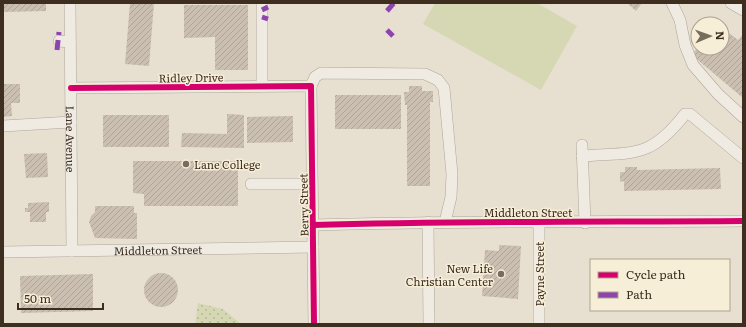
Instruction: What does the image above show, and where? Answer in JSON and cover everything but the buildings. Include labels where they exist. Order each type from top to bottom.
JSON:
[{"type":"street","name":"Lane Avenue","points":[[70,3],[72,251]]},
{"type":"street","points":[[262,3],[262,86]]},
{"type":"street","points":[[672,3],[680,20],[685,45],[693,65],[718,94],[743,117]]},
{"type":"street","points":[[732,3],[743,10]]},
{"type":"street","points":[[58,42],[70,42]]},
{"type":"street","points":[[311,86],[315,77],[321,73],[425,74],[438,80],[444,88],[452,174],[451,196],[445,222]]},
{"type":"street","name":"Ridley Drive","points":[[71,88],[311,86]]},
{"type":"street","name":"Berry Street","points":[[311,86],[314,324]]},
{"type":"street","name":"Middleton Street","points":[[585,223],[582,151],[634,153],[652,147],[671,132],[686,114],[690,114],[743,158]]},
{"type":"street","points":[[3,126],[71,122]]},
{"type":"street","points":[[251,184],[312,184]]},
{"type":"street","name":"Middleton Street","points":[[313,225],[428,222],[585,223],[743,221]]},
{"type":"street","points":[[428,222],[429,324]]},
{"type":"street","name":"Payne Street","points":[[539,223],[539,324]]},
{"type":"street","name":"Middleton Street","points":[[3,252],[313,247]]},
{"type":"green space","points":[[435,3],[537,3],[577,26],[541,90],[423,24]]},
{"type":"green space","points":[[198,303],[223,309],[241,324],[195,324]]},
{"type":"marked path","points":[[387,11],[394,3]]},
{"type":"marked path","points":[[262,10],[268,7]]},
{"type":"marked path","points":[[262,17],[268,19]]},
{"type":"marked path","points":[[387,30],[393,36]]},
{"type":"marked path","points":[[57,50],[59,32]]},
{"type":"cycle path","points":[[71,88],[311,86],[314,324]]},
{"type":"cycle path","points":[[313,225],[475,222],[743,221]]},
{"type":"place","name":"Lane College","points":[[186,164]]},
{"type":"place","name":"New Life Christian Center","points":[[501,274]]}]
